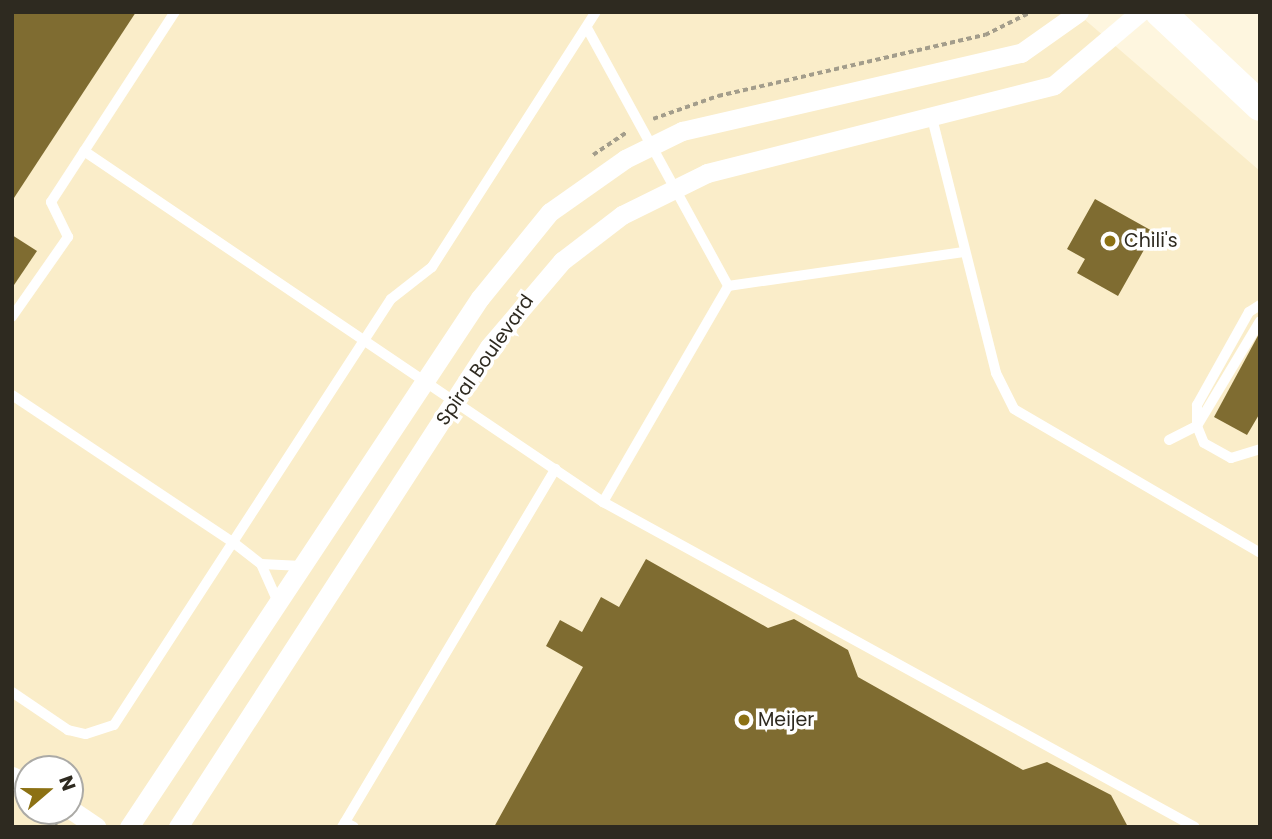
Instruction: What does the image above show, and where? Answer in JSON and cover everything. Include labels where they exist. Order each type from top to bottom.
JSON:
[{"type":"main road","points":[[1160,12],[1260,106]]},
{"type":"street","name":"Spiral Boulevard","points":[[129,827],[480,298],[550,212],[655,142],[722,119],[1021,53],[1079,12]]},
{"type":"street","name":"Spiral Boulevard","points":[[178,827],[453,402],[523,302],[562,261],[622,215],[677,186],[762,157],[932,118],[1054,85],[1140,12]]},
{"type":"lane","points":[[12,317],[68,237],[51,202],[175,12]]},
{"type":"lane","points":[[12,692],[68,730],[86,734],[114,725],[367,341],[391,299],[432,267],[596,12]]},
{"type":"lane","points":[[586,28],[655,142],[729,286]]},
{"type":"lane","points":[[932,118],[996,373],[1014,410],[1260,553]]},
{"type":"lane","points":[[84,151],[367,341],[423,384],[603,502],[1195,827]]},
{"type":"lane","points":[[729,286],[964,252]]},
{"type":"lane","points":[[603,502],[729,286]]},
{"type":"lane","points":[[1260,305],[1249,312],[1198,405],[1197,426],[1204,443],[1231,458],[1260,449]]},
{"type":"lane","points":[[1169,440],[1197,426],[1260,321]]},
{"type":"lane","points":[[12,395],[234,542],[261,564],[278,603]]},
{"type":"lane","points":[[347,825],[555,469]]},
{"type":"lane","points":[[261,564],[302,566]]},
{"type":"shaded area","points":[[12,12],[1076,12],[1260,171],[1260,827],[12,827]]},
{"type":"building","points":[[12,12],[136,12],[12,201]]},
{"type":"building","name":"Chili's","points":[[1095,199],[1154,232],[1118,296],[1077,273],[1085,259],[1067,249]]},
{"type":"building","points":[[12,235],[37,251],[12,288]]},
{"type":"building","points":[[1260,332],[1260,413],[1247,435],[1214,417]]},
{"type":"building","name":"Meijer","points":[[646,559],[768,628],[794,619],[848,650],[858,677],[1023,770],[1047,762],[1111,795],[1128,827],[494,827],[583,667],[546,646],[560,620],[582,632],[601,597],[619,607]]},
{"type":"place","name":"Chili's","points":[[1110,241]]},
{"type":"place","name":"Meijer","points":[[744,720]]}]
